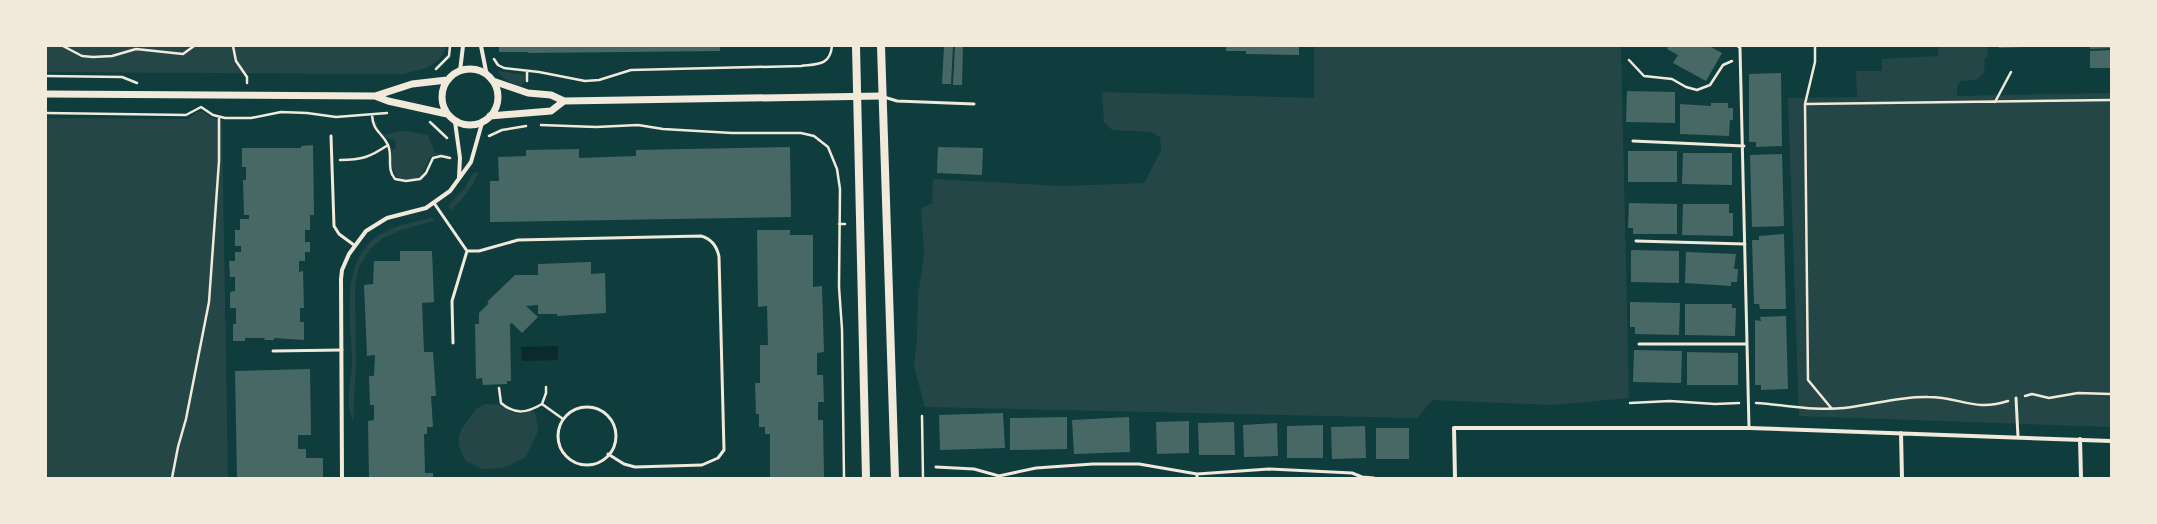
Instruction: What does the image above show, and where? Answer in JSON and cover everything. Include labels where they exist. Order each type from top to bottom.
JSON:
[{"type":"main road","points":[[856,46],[866,478]]},
{"type":"main road","points":[[881,46],[895,478]]},
{"type":"street","points":[[460,71],[463,46]]},
{"type":"street","points":[[481,46],[487,76]]},
{"type":"street","points":[[46,94],[375,96],[412,84],[448,80],[460,71],[474,69],[493,81],[523,92],[551,95],[564,101],[882,96]]},
{"type":"street","points":[[446,114],[441,97],[448,80]]},
{"type":"street","points":[[342,478],[341,275],[344,263],[354,245],[366,231],[379,222],[387,218],[415,212],[434,203],[450,191],[471,162],[482,123],[496,109],[498,99],[497,90],[493,81]]},
{"type":"street","points":[[375,96],[388,101],[446,114],[455,122],[464,125],[482,123]]},
{"type":"street","points":[[490,116],[551,111],[564,101]]},
{"type":"street","points":[[455,122],[460,158],[459,177]]},
{"type":"street","points":[[1455,478],[1454,428],[1749,428],[2111,440]]},
{"type":"street","points":[[1901,433],[1902,478]]},
{"type":"street","points":[[2080,439],[2081,478]]},
{"type":"lane","points":[[1740,47],[1744,146],[1749,428]]},
{"type":"lane","points":[[882,96],[897,101],[974,104]]},
{"type":"lane","points":[[331,136],[334,226],[339,234],[354,245]]},
{"type":"lane","points":[[1633,141],[1744,146]]},
{"type":"lane","points":[[434,203],[468,252]]},
{"type":"lane","points":[[468,252],[479,251],[518,240],[701,236],[707,237],[715,246],[719,257],[724,450],[718,458],[702,466],[635,467],[624,464],[608,454]]},
{"type":"lane","points":[[1636,241],[1745,244]]},
{"type":"lane","points":[[453,342],[452,301],[468,252]]},
{"type":"lane","points":[[1639,344],[1748,344]]},
{"type":"lane","points":[[273,351],[342,350]]},
{"type":"lane","points":[[2016,398],[2018,437]]},
{"type":"lane","points":[[579,408],[594,408],[607,415],[613,423],[616,433],[615,443],[608,454],[594,464],[584,465],[575,462],[566,456],[560,448],[558,439],[558,429],[563,419],[570,412],[579,408]]},
{"type":"lane","points":[[936,467],[974,469],[999,477],[1036,468],[1093,464],[1139,464],[1197,476],[1269,469],[1352,473],[1362,478],[1374,478]]},
{"type":"path","points":[[63,46],[82,56],[93,57],[112,56],[136,49],[183,54],[194,46]]},
{"type":"path","points":[[232,46],[236,61],[247,77],[247,83]]},
{"type":"path","points":[[433,70],[442,65],[449,56],[450,46]]},
{"type":"path","points":[[494,58],[498,65],[504,68],[539,72],[585,81],[599,80],[631,70],[801,66],[823,64],[828,61],[832,46]]},
{"type":"path","points":[[1814,46],[1816,62],[1806,104],[1808,380],[1832,408]]},
{"type":"path","points":[[1629,60],[1644,76],[1672,79],[1686,87],[1697,90],[1710,84],[1726,62],[1740,60]]},
{"type":"path","points":[[1995,102],[2011,72]]},
{"type":"path","points":[[46,76],[122,77],[136,83],[144,83]]},
{"type":"path","points":[[242,83],[255,83]]},
{"type":"path","points":[[1806,104],[2111,100]]},
{"type":"path","points":[[46,113],[186,115],[201,107],[219,117],[251,118],[281,112],[307,113],[336,117],[393,113]]},
{"type":"path","points":[[372,114],[376,132],[388,145],[390,171],[395,179],[399,181],[420,179],[426,173],[433,158],[450,158]]},
{"type":"path","points":[[172,478],[178,447],[186,419],[209,302],[218,169],[219,117]]},
{"type":"path","points":[[427,120],[440,130],[449,141]]},
{"type":"path","points":[[536,125],[561,124],[596,128],[638,125],[663,129],[732,133],[801,133],[814,136],[831,152],[837,170],[840,190],[839,224],[841,258],[839,307],[842,329],[841,354],[844,478]]},
{"type":"path","points":[[486,142],[489,135],[495,132],[529,126]]},
{"type":"path","points":[[332,160],[359,160],[369,157],[388,145]]},
{"type":"path","points":[[839,224],[845,224]]},
{"type":"path","points":[[499,388],[501,403],[514,411],[529,411],[542,404],[546,394],[546,387]]},
{"type":"path","points":[[1630,403],[1670,401],[1715,404],[1749,403],[1807,408],[1832,408],[1912,397],[1950,398],[1981,406],[1998,404],[2032,394],[2049,398],[2078,393],[2111,394]]},
{"type":"path","points":[[542,404],[563,419]]},
{"type":"path","points":[[922,416],[923,478]]},
{"type":"shaded area","points":[[46,46],[446,46],[444,53],[435,63],[423,69],[402,74],[46,72]]},
{"type":"shaded area","points":[[1314,46],[1621,46],[1629,398],[1551,405],[1433,400],[1417,418],[925,407],[914,366],[917,337],[918,296],[924,253],[921,208],[932,203],[933,179],[1062,186],[1144,183],[1161,151],[1160,137],[1151,132],[1112,130],[1104,122],[1102,92],[1314,98]]},
{"type":"shaded area","points":[[1938,46],[1987,46],[1988,57],[1985,58],[1984,73],[1976,80],[1960,81],[1957,87],[1957,96],[2111,93],[2111,427],[1799,416],[1788,98],[1857,97],[1856,71],[1882,71],[1882,59],[1938,56]]},
{"type":"shaded area","points":[[497,71],[525,75],[524,83],[520,86],[513,84]]},
{"type":"shaded area","points":[[202,111],[212,118],[222,121],[228,478],[46,478],[46,118],[188,119],[197,112]]},
{"type":"shaded area","points":[[376,118],[377,126],[382,134],[386,135],[409,131],[428,135],[435,153],[448,154],[448,156],[435,155],[428,162],[420,176],[415,179],[408,180],[397,177],[392,168],[391,152],[396,147],[395,140],[383,136],[377,130],[375,126]]},
{"type":"shaded area","points":[[474,172],[478,173],[473,184],[451,210],[448,206],[464,189]]},
{"type":"shaded area","points":[[432,217],[434,221],[401,230],[383,238],[371,248],[359,267],[355,285],[356,364],[353,421],[349,406],[349,391],[352,369],[350,305],[351,286],[355,268],[362,252],[374,239],[396,227]]},
{"type":"shaded area","points":[[558,346],[558,360],[522,361],[521,347]]},
{"type":"shaded area","points":[[485,404],[501,405],[516,414],[534,411],[538,431],[525,458],[503,468],[483,469],[466,461],[460,448],[460,433],[474,412]]},
{"type":"building","points":[[499,46],[720,46],[720,51],[528,53],[499,52]]},
{"type":"building","points":[[944,46],[953,46],[951,84],[942,84]]},
{"type":"building","points":[[955,46],[963,46],[962,85],[953,85]]},
{"type":"building","points":[[1226,46],[1299,46],[1299,55],[1246,54],[1246,51],[1226,51]]},
{"type":"building","points":[[1668,46],[1709,46],[1722,53],[1706,81],[1673,63],[1678,55],[1667,49]]},
{"type":"building","points":[[1999,46],[2026,46],[2026,47],[1999,48]]},
{"type":"building","points":[[2089,46],[2111,46],[2111,48],[2090,49]]},
{"type":"building","points":[[2111,50],[2111,68],[2090,68],[2090,51]]},
{"type":"building","points":[[1781,73],[1782,146],[1756,147],[1756,142],[1749,142],[1749,74]]},
{"type":"building","points":[[1627,91],[1675,92],[1675,123],[1626,122]]},
{"type":"building","points":[[1711,103],[1728,103],[1728,108],[1733,108],[1733,120],[1730,120],[1729,136],[1680,134],[1680,104],[1711,106]]},
{"type":"building","points":[[313,145],[314,215],[310,215],[310,230],[305,230],[305,242],[310,242],[310,252],[305,252],[305,261],[299,261],[299,272],[303,271],[304,308],[300,308],[300,322],[304,322],[304,340],[274,338],[274,340],[264,340],[265,338],[245,338],[245,341],[233,341],[233,324],[236,324],[236,308],[230,308],[230,292],[235,291],[235,277],[230,277],[229,261],[235,261],[235,252],[241,252],[241,246],[235,246],[235,230],[240,230],[240,219],[249,219],[249,215],[244,215],[243,180],[246,180],[246,167],[242,167],[242,148],[301,148],[301,146]]},
{"type":"building","points":[[790,147],[791,217],[490,222],[490,181],[499,181],[498,157],[526,156],[526,150],[579,149],[579,158],[636,156],[636,150]]},
{"type":"building","points":[[938,147],[983,148],[982,175],[937,173]]},
{"type":"building","points":[[1628,151],[1677,151],[1677,182],[1628,182]]},
{"type":"building","points":[[1683,153],[1732,153],[1732,185],[1682,184]]},
{"type":"building","points":[[1782,154],[1784,226],[1752,227],[1750,155]]},
{"type":"building","points":[[1629,203],[1677,204],[1677,234],[1633,234],[1633,228],[1628,228]]},
{"type":"building","points":[[1683,204],[1729,204],[1729,213],[1733,213],[1733,236],[1682,235]]},
{"type":"building","points":[[757,230],[790,230],[790,235],[813,235],[813,287],[822,286],[824,352],[817,353],[817,375],[823,375],[824,402],[818,402],[818,420],[823,420],[824,478],[770,478],[770,434],[765,434],[765,427],[759,427],[759,414],[756,414],[755,383],[760,383],[760,345],[768,345],[767,306],[758,307]]},
{"type":"building","points":[[1784,234],[1786,309],[1760,309],[1759,304],[1754,304],[1752,240],[1759,240],[1759,236]]},
{"type":"building","points":[[1631,250],[1679,251],[1679,283],[1631,282]]},
{"type":"building","points":[[400,251],[432,251],[434,302],[422,303],[424,352],[433,352],[436,396],[431,396],[433,427],[427,427],[427,434],[424,434],[425,473],[433,473],[433,478],[369,478],[368,421],[374,420],[374,405],[370,405],[369,376],[374,376],[375,355],[367,356],[364,285],[373,284],[374,261],[400,261]]},
{"type":"building","points":[[1686,252],[1736,254],[1734,269],[1738,269],[1737,282],[1731,282],[1731,286],[1685,283]]},
{"type":"building","points":[[591,262],[591,274],[605,273],[606,313],[557,316],[557,314],[538,314],[538,305],[526,306],[538,317],[522,333],[512,323],[510,324],[511,381],[507,381],[507,384],[483,385],[482,378],[476,379],[475,324],[479,324],[479,313],[489,303],[487,302],[515,275],[538,275],[538,264]]},
{"type":"building","points":[[1630,302],[1680,303],[1679,335],[1635,334],[1635,327],[1630,327]]},
{"type":"building","points":[[1685,304],[1732,304],[1732,308],[1736,308],[1735,336],[1685,335]]},
{"type":"building","points":[[1786,316],[1788,389],[1761,390],[1761,385],[1755,385],[1755,320],[1761,321],[1760,317]]},
{"type":"building","points":[[1634,350],[1682,351],[1681,383],[1633,382]]},
{"type":"building","points":[[1687,352],[1738,353],[1738,385],[1687,385]]},
{"type":"building","points":[[310,369],[311,435],[298,435],[298,449],[306,449],[306,458],[323,458],[323,478],[237,478],[235,371]]},
{"type":"building","points":[[1003,413],[1005,448],[940,450],[939,415]]},
{"type":"building","points":[[1067,417],[1067,449],[1010,450],[1010,418]]},
{"type":"building","points":[[1129,417],[1130,452],[1074,454],[1072,420]]},
{"type":"building","points":[[1189,421],[1189,453],[1157,454],[1156,422]]},
{"type":"building","points":[[1234,422],[1235,455],[1199,455],[1198,423]]},
{"type":"building","points":[[1277,423],[1278,456],[1244,457],[1243,425]]},
{"type":"building","points":[[1323,425],[1323,458],[1287,458],[1287,426]]},
{"type":"building","points":[[1365,426],[1366,458],[1332,459],[1331,427]]},
{"type":"building","points":[[1376,428],[1409,428],[1409,459],[1376,459]]}]
